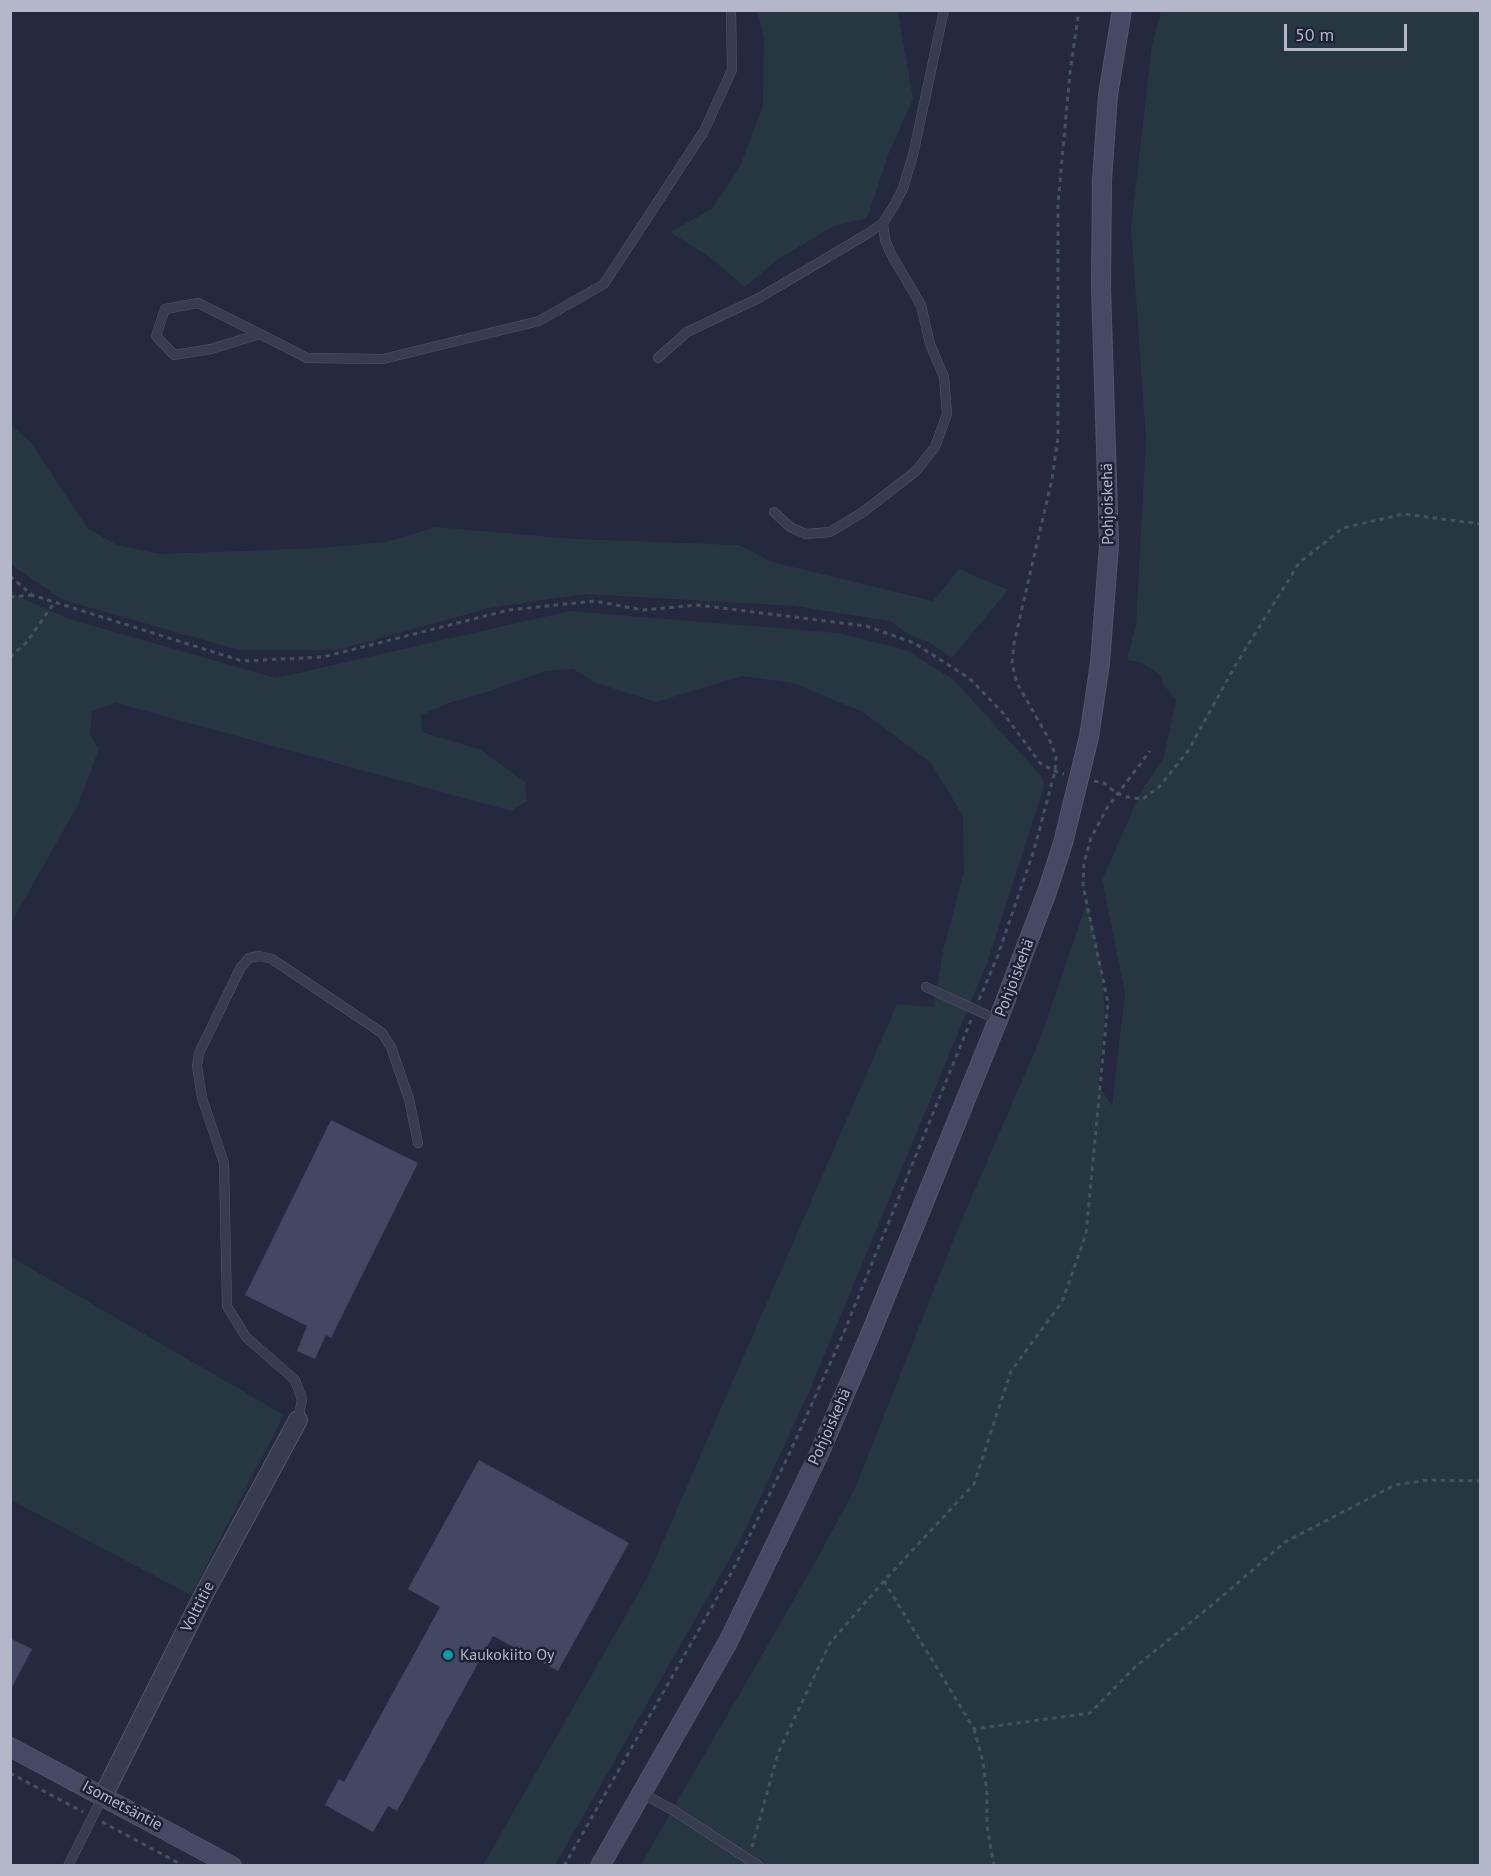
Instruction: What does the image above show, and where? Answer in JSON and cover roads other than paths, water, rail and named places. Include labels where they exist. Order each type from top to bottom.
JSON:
[{"type":"main road","name":"Pohjoiskehä","points":[[600,1866],[728,1642],[819,1454],[998,1020],[1047,892],[1063,843],[1089,738],[1100,663],[1109,546],[1101,287],[1102,180],[1108,95],[1122,10]]},
{"type":"main road","name":"Isometsäntie","points":[[10,1747],[232,1866]]},
{"type":"street","name":"Volttitie","points":[[103,1796],[205,1592],[298,1420]]},
{"type":"lane","points":[[260,334],[212,349],[174,355],[156,336],[165,309],[198,303],[260,334],[306,358],[383,359],[538,321],[604,284],[704,131],[718,101],[732,70],[731,10]]},
{"type":"lane","points":[[658,358],[687,332],[759,298],[882,223],[903,188],[913,155],[944,10]]},
{"type":"lane","points":[[774,512],[790,527],[806,534],[830,532],[863,512],[916,471],[935,447],[947,414],[944,377],[930,344],[921,305],[891,254],[885,240],[882,223]]},
{"type":"lane","points":[[298,1420],[302,1399],[295,1380],[246,1337],[227,1306],[224,1163],[198,1080],[199,1053],[241,967],[249,958],[259,956],[272,959],[382,1033],[391,1047],[409,1099],[418,1143]]},
{"type":"lane","points":[[926,987],[998,1020]]},
{"type":"lane","points":[[643,1794],[673,1810],[759,1866]]},
{"type":"lane","points":[[68,1866],[103,1796]]},
{"type":"place","name":"Kaukokiito Oy","points":[[448,1655]]}]
